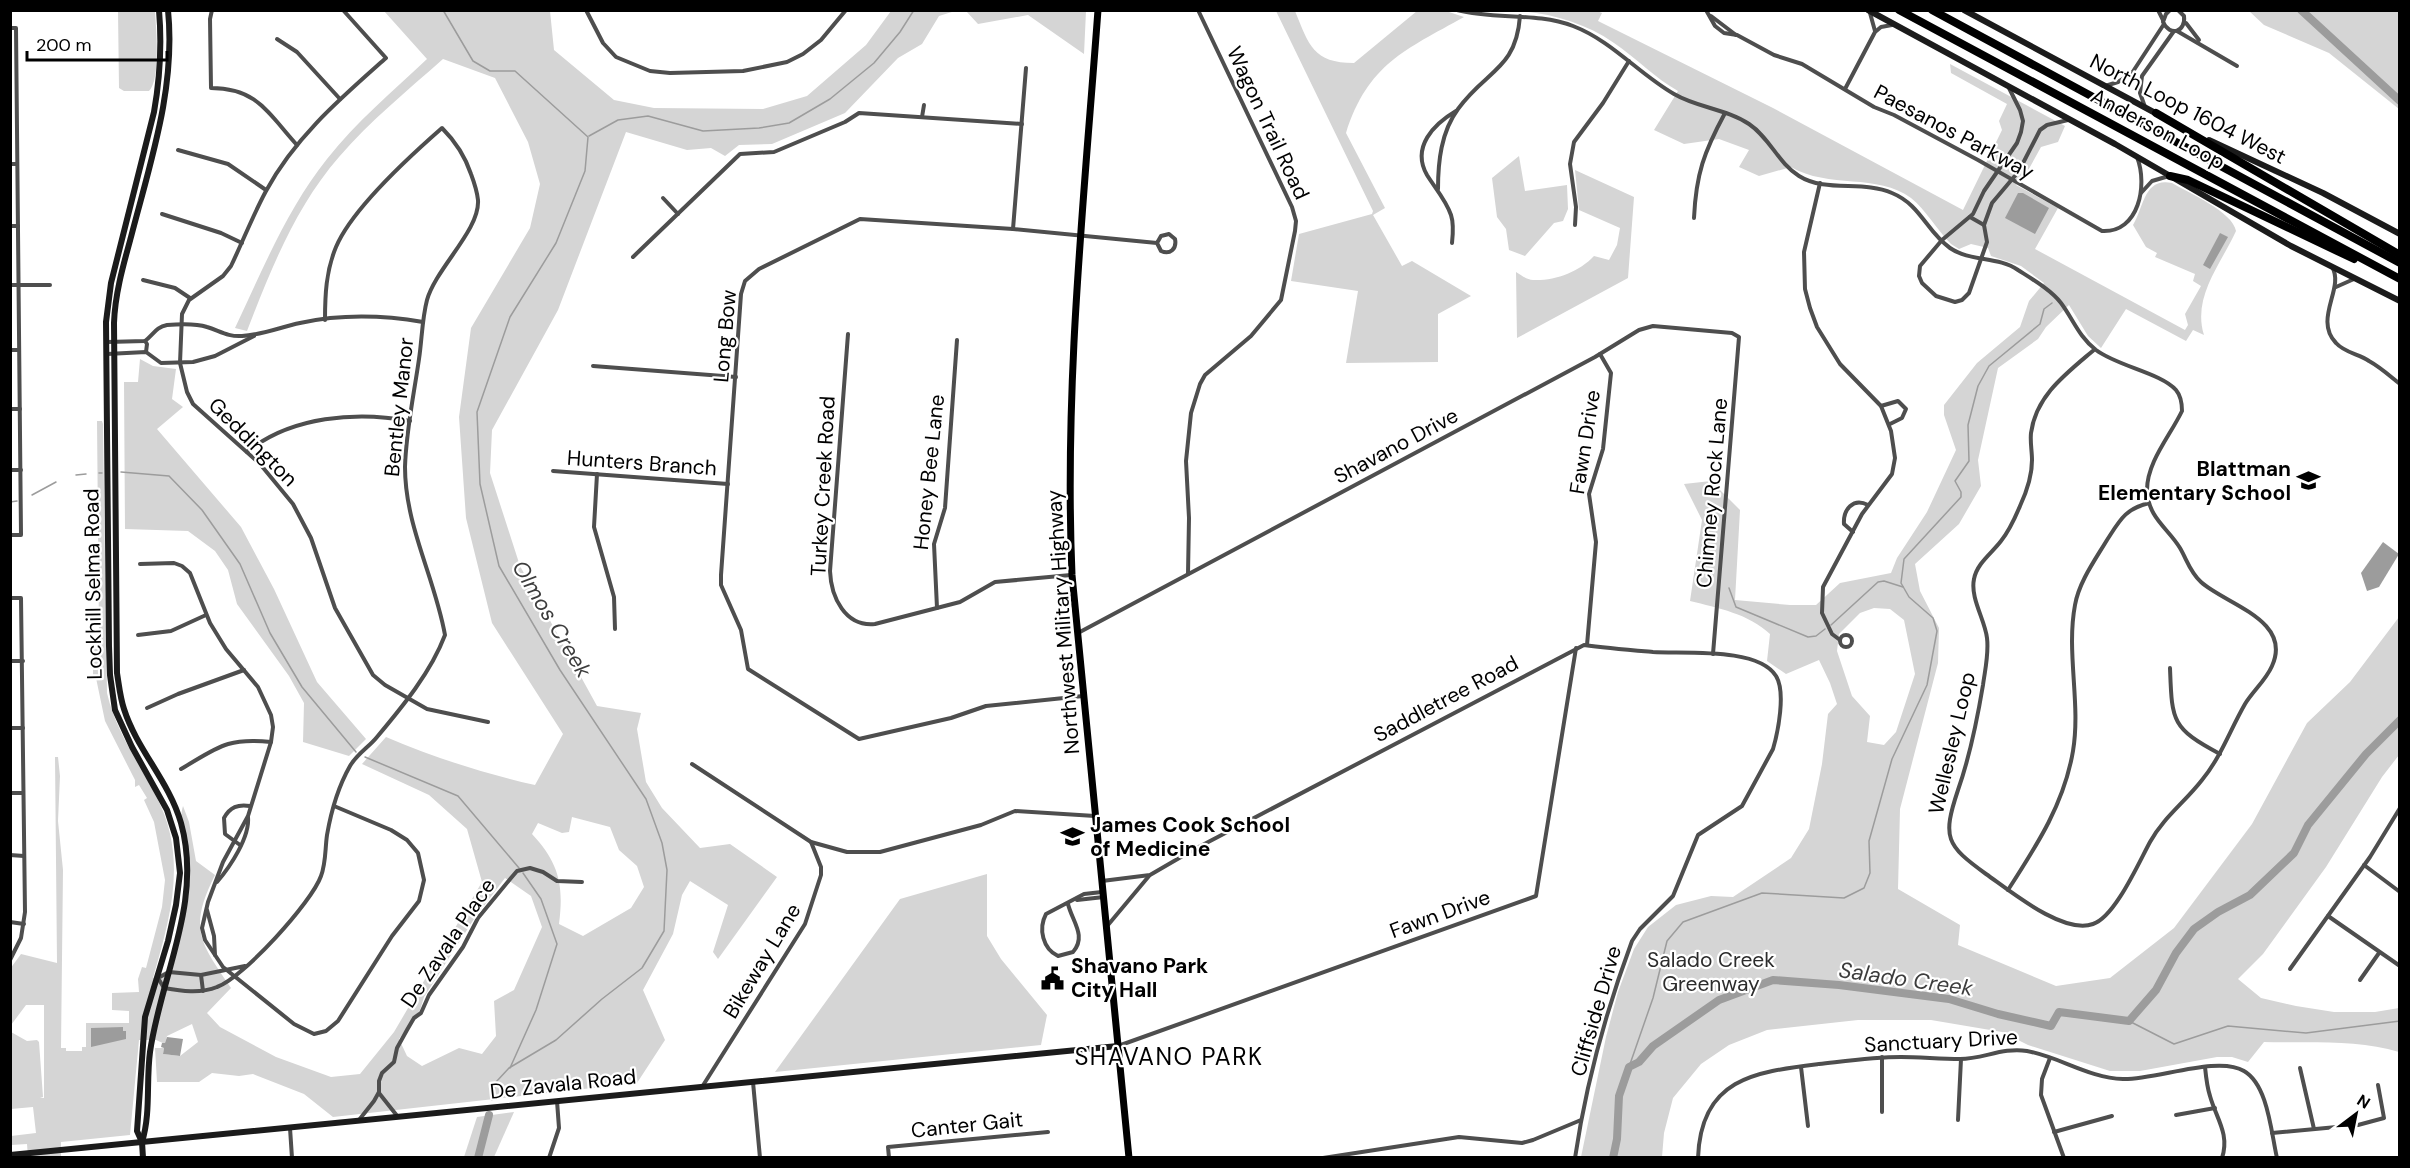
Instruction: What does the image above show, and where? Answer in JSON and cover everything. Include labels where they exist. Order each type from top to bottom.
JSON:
[{"type":"highway","name":"Anderson Loop","points":[[1899,10],[2400,280]]},
{"type":"highway","name":"Anderson Loop","points":[[1932,10],[2400,263]]},
{"type":"highway","points":[[2156,113],[2400,255]]},
{"type":"highway","points":[[2170,176],[2188,180],[2400,280]]},
{"type":"main road","name":"Lockhill Selma Road","points":[[143,1158],[142,1142],[137,1131],[143,1031],[146,1011],[158,978],[176,905],[180,873],[178,854],[167,810],[132,747],[116,710],[112,694],[108,565],[106,342],[108,300],[157,97],[161,56],[159,10]]},
{"type":"main road","name":"Lockhill Selma Road","points":[[142,1142],[146,1130],[150,1053],[186,901],[188,869],[181,824],[170,794],[139,743],[123,708],[117,673],[114,341],[116,298],[165,98],[169,57],[168,10]]},
{"type":"main road","name":"Northwest Military Highway","points":[[1098,10],[1070,414],[1072,575],[1129,1158]]},
{"type":"main road","name":"North Loop 1604 West","points":[[1964,10],[2145,108],[2264,167],[2323,193],[2400,234]]},
{"type":"main road","points":[[1869,11],[2137,156],[2291,246],[2400,301]]},
{"type":"main road","name":"De Zavala Road","points":[[10,1155],[1118,1046]]},
{"type":"street","points":[[212,10],[210,19],[211,88],[230,88],[247,94],[262,106],[297,145]]},
{"type":"street","points":[[143,280],[175,288],[190,298],[223,276],[231,266],[266,190],[297,145],[340,99],[386,58],[343,10]]},
{"type":"street","points":[[587,11],[603,43],[616,57],[650,71],[670,73],[743,71],[787,62],[821,40],[846,10]]},
{"type":"street","name":"Wagon Trail Road","points":[[1188,574],[1189,518],[1186,461],[1191,413],[1200,384],[1213,367],[1251,336],[1281,300],[1296,221],[1292,207],[1198,10]]},
{"type":"street","points":[[1457,10],[1554,20],[1573,26],[1600,39],[1646,76],[1677,96],[1748,124],[1760,133],[1791,171],[1802,178],[1820,183],[1890,192],[1915,207],[1949,248],[1963,255],[2015,268],[2060,301],[2080,334],[2095,349],[2122,365],[2168,383],[2177,391],[2182,411],[2149,474],[2147,490],[2149,503],[2136,506],[2122,516],[2092,563],[2075,604],[2073,628],[2076,707],[2073,751],[2062,793],[2047,829],[2008,890]]},
{"type":"street","name":"Paesanos Parkway","points":[[1706,10],[1720,30],[1737,35],[1774,55],[1802,64],[1874,107],[1894,115],[2012,179],[2102,231],[2112,231],[2128,223],[2134,213],[2140,193],[2141,167],[2137,156]]},
{"type":"street","points":[[2158,10],[2168,29],[2202,43],[2237,66]]},
{"type":"street","points":[[2104,86],[2118,82],[2132,73],[2170,10]]},
{"type":"street","points":[[2178,10],[2202,43]]},
{"type":"street","points":[[1869,11],[1875,32]]},
{"type":"street","points":[[1438,189],[1442,143],[1456,111],[1477,85],[1509,57],[1518,33],[1520,16]]},
{"type":"street","points":[[2145,108],[2140,93],[2142,76],[2175,31],[2183,27],[2185,21]]},
{"type":"street","points":[[1845,89],[1875,32],[1881,27],[1894,24]]},
{"type":"street","points":[[10,28],[16,28],[21,470],[21,535],[10,535]]},
{"type":"street","points":[[277,39],[297,51],[340,99]]},
{"type":"street","points":[[1575,225],[1576,207],[1570,164],[1574,142],[1603,104],[1629,61]]},
{"type":"street","points":[[1013,229],[1026,68]]},
{"type":"street","points":[[2007,85],[2015,98],[2023,122],[2017,143],[1997,171],[1970,217],[1941,240],[1920,266],[1919,276],[1929,292],[1936,296],[1945,300],[1962,300],[1969,293],[1987,242],[1984,225],[1992,203],[2025,163],[2040,130],[2047,125],[2071,120]]},
{"type":"street","points":[[157,97],[165,98]]},
{"type":"street","points":[[922,117],[924,105]]},
{"type":"street","points":[[1452,243],[1452,216],[1438,189],[1426,173],[1422,161],[1423,147],[1428,134],[1438,122],[1456,111]]},
{"type":"street","points":[[633,257],[740,154],[774,152],[845,122],[859,113],[1022,124]]},
{"type":"street","points":[[1694,218],[1698,173],[1705,153],[1725,113]]},
{"type":"street","name":"Bentley Manor","points":[[164,988],[203,991],[219,987],[235,977],[273,942],[319,882],[334,806],[351,764],[376,739],[407,699],[427,670],[445,635],[409,507],[405,468],[428,298],[435,279],[471,226],[477,213],[478,200],[467,163],[451,137],[442,128],[404,162],[348,225],[336,246],[329,269],[325,291],[325,320]]},
{"type":"street","points":[[178,150],[228,165],[266,190]]},
{"type":"street","points":[[10,164],[18,164]]},
{"type":"street","points":[[2140,193],[2152,181],[2170,176]]},
{"type":"street","points":[[1820,183],[1804,252],[1805,289],[1810,308],[1817,327],[1840,364],[1881,406],[1890,424],[1895,458],[1888,480],[1868,505],[1828,575],[1821,601],[1826,624],[1832,634],[1840,639]]},
{"type":"street","points":[[663,198],[678,214]]},
{"type":"street","points":[[162,214],[221,232],[242,243]]},
{"type":"street","points":[[1970,217],[1984,225]]},
{"type":"street","name":"Long Bow","points":[[1084,696],[986,706],[951,718],[859,739],[748,669],[741,630],[721,585],[741,294],[745,281],[759,268],[860,219],[1013,229],[1157,243]]},
{"type":"street","points":[[10,226],[18,226]]},
{"type":"street","points":[[1169,234],[1175,239],[1176,245],[1170,252],[1164,252],[1157,243],[1161,236],[1169,234]]},
{"type":"street","points":[[118,255],[126,257]]},
{"type":"street","points":[[2331,266],[2336,277],[2336,287],[2327,316],[2334,341],[2344,349],[2371,362],[2400,384]]},
{"type":"street","points":[[2336,287],[2356,279]]},
{"type":"street","points":[[10,285],[50,285]]},
{"type":"street","name":"Geddington","points":[[190,298],[184,306],[181,325],[180,363],[187,392],[193,404],[281,486],[303,521],[335,608],[369,668],[378,680],[407,699],[435,711],[488,722]]},
{"type":"street","points":[[106,342],[145,341],[156,329],[163,326],[209,328],[227,336],[257,334],[301,323],[381,316],[423,322]]},
{"type":"street","name":"Shavano Drive","points":[[1077,633],[1600,354],[1639,330],[1653,326],[1737,335]]},
{"type":"street","points":[[107,354],[146,352],[161,363],[180,363],[215,356],[257,334]]},
{"type":"street","name":"Turkey Creek Road","points":[[848,334],[830,571],[833,592],[838,605],[863,625],[960,602],[995,582],[1072,575]]},
{"type":"street","name":"Chimney Rock Lane","points":[[1713,654],[1739,342],[1737,335]]},
{"type":"street","name":"Honey Bee Lane","points":[[937,608],[934,544],[945,508],[957,340]]},
{"type":"street","points":[[130,341],[130,353]]},
{"type":"street","points":[[145,341],[146,352]]},
{"type":"street","name":"Wellesley Loop","points":[[2095,349],[2057,381],[2042,402],[2031,434],[2031,478],[2026,491],[2008,531],[1983,561],[1973,580],[1973,589],[1987,638],[1986,662],[1976,729],[1948,828],[1950,839],[1959,854],[2008,890],[2038,910],[2059,920],[2084,926],[2103,919],[2131,880],[2157,831],[2200,783],[2220,754],[2248,698],[2272,666],[2275,641],[2269,629],[2260,619],[2204,585],[2194,575],[2179,546],[2156,520],[2149,503]]},
{"type":"street","points":[[10,350],[19,350]]},
{"type":"street","name":"Fawn Drive","points":[[1587,645],[1596,542],[1589,494],[1603,449],[1611,373],[1600,354]]},
{"type":"street","points":[[593,366],[736,377]]},
{"type":"street","points":[[1881,406],[1898,401],[1906,409],[1902,418],[1890,424]]},
{"type":"street","points":[[10,409],[20,409]]},
{"type":"street","points":[[248,453],[271,437],[319,421],[361,416],[410,421]]},
{"type":"street","points":[[107,447],[116,446]]},
{"type":"street","points":[[10,470],[21,470]]},
{"type":"street","name":"Hunters Branch","points":[[553,471],[728,484]]},
{"type":"street","points":[[597,474],[594,527],[614,597],[615,629]]},
{"type":"street","points":[[1853,532],[1844,524],[1846,511],[1856,502],[1861,501],[1868,505]]},
{"type":"street","points":[[140,564],[174,563],[186,569],[206,615],[226,649],[258,687],[268,705],[273,727],[271,742],[250,807],[248,826],[230,866],[216,882]]},
{"type":"street","points":[[108,565],[116,565]]},
{"type":"street","points":[[10,598],[21,598],[24,856],[24,924],[21,938],[10,960]]},
{"type":"street","points":[[138,635],[171,630],[206,615]]},
{"type":"street","name":"Saddletree Road","points":[[1102,881],[1150,875],[1576,647],[1587,645],[1653,652],[1713,654],[1752,660],[1771,669],[1776,675]]},
{"type":"street","name":"Fawn Drive","points":[[1118,1046],[1536,896],[1576,647]]},
{"type":"street","points":[[10,662],[23,661]]},
{"type":"street","points":[[2170,668],[2172,710],[2180,727],[2194,739],[2220,754]]},
{"type":"street","points":[[147,708],[244,670]]},
{"type":"street","name":"Cliffside Drive","points":[[1575,1158],[1599,1040],[1632,940],[1673,896],[1698,835],[1742,807],[1773,749],[1781,700],[1781,690],[1776,675]]},
{"type":"street","points":[[10,728],[23,728]]},
{"type":"street","points":[[182,769],[231,742],[251,740],[271,742]]},
{"type":"street","points":[[132,747],[139,743]]},
{"type":"street","points":[[692,764],[811,842],[847,852],[869,853],[981,825],[1015,811],[1095,816]]},
{"type":"street","points":[[10,793],[23,793]]},
{"type":"street","points":[[240,845],[225,834],[224,818],[233,808],[244,805],[250,807]]},
{"type":"street","points":[[248,816],[218,873],[203,919],[203,934],[207,946],[226,970],[300,1027],[314,1034],[327,1031],[338,1021],[423,892],[424,872],[414,848],[407,840],[391,830],[334,806]]},
{"type":"street","points":[[2290,969],[2364,865],[2398,815],[2400,808]]},
{"type":"street","name":"Bikeway Lane","points":[[701,1087],[805,924],[821,875],[821,867],[811,842]]},
{"type":"street","points":[[10,855],[24,856]]},
{"type":"street","points":[[2364,865],[2400,892]]},
{"type":"street","name":"De Zavala Place","points":[[358,1121],[379,1092],[382,1073],[394,1062],[397,1048],[414,1018],[421,1013],[429,995],[463,947],[478,918],[511,878],[517,872],[530,868],[543,872],[557,881],[582,882]]},
{"type":"street","name":"Saddletree Road","points":[[1106,926],[1150,875]]},
{"type":"street","points":[[1068,904],[1080,940],[1073,952],[1058,956],[1046,947],[1042,934],[1042,922],[1048,912],[1084,894],[1103,895]]},
{"type":"street","points":[[207,909],[215,956]]},
{"type":"street","points":[[2328,916],[2400,966]]},
{"type":"street","points":[[10,922],[24,924]]},
{"type":"street","points":[[2360,980],[2379,953]]},
{"type":"street","name":"Bentley Manor","points":[[169,972],[201,975],[245,966]]},
{"type":"street","points":[[164,988],[158,978],[169,972]]},
{"type":"street","points":[[201,975],[203,991]]},
{"type":"street","name":"Sanctuary Drive","points":[[1698,1158],[1701,1130],[1715,1103],[1742,1080],[1764,1072],[1882,1057],[1961,1059],[2003,1050],[2027,1051],[2090,1073],[2123,1079],[2144,1078],[2205,1067],[2233,1066],[2252,1077],[2263,1096],[2277,1158]]},
{"type":"street","points":[[1882,1057],[1882,1112]]},
{"type":"street","points":[[2050,1058],[2042,1079],[2041,1095],[2064,1158]]},
{"type":"street","points":[[1958,1120],[1961,1059]]},
{"type":"street","points":[[1801,1067],[1808,1126]]},
{"type":"street","points":[[2205,1067],[2225,1138],[2222,1158]]},
{"type":"street","points":[[2300,1068],[2314,1129]]},
{"type":"street","points":[[753,1082],[760,1158]]},
{"type":"street","points":[[2272,1133],[2358,1125],[2384,1118],[2378,1085]]},
{"type":"street","points":[[379,1092],[398,1117]]},
{"type":"street","points":[[549,1158],[559,1128],[557,1101]]},
{"type":"street","points":[[2176,1115],[2215,1108]]},
{"type":"street","points":[[2054,1132],[2112,1116]]},
{"type":"street","points":[[1323,1158],[1454,1138],[1522,1143],[1581,1120]]},
{"type":"street","points":[[290,1128],[292,1158]]},
{"type":"street","name":"Canter Gait","points":[[889,1158],[888,1148],[1048,1132]]},
{"type":"green space","points":[[118,11],[155,11],[156,65],[153,85],[149,91],[124,91],[119,88]]},
{"type":"green space","points":[[384,11],[550,11],[554,50],[614,100],[654,108],[763,109],[807,96],[866,45],[891,11],[955,11],[939,16],[922,44],[898,58],[845,113],[772,144],[739,145],[725,156],[711,148],[687,150],[626,132],[558,310],[492,430],[490,473],[520,566],[597,706],[641,713],[637,729],[646,782],[662,808],[700,848],[730,844],[777,877],[718,959],[713,952],[728,905],[690,881],[682,895],[673,934],[643,990],[665,1040],[637,1083],[333,1117],[304,1094],[253,1074],[239,1076],[212,1073],[199,1082],[157,1082],[155,1048],[164,1048],[163,1054],[180,1056],[198,1042],[192,1024],[167,1036],[165,1044],[156,1040],[139,1040],[130,1135],[61,1142],[61,1157],[28,1157],[27,1144],[11,1145],[11,1136],[36,1133],[33,1107],[11,1109],[11,1032],[27,1041],[37,1040],[39,1042],[43,1097],[40,1098],[44,1098],[44,1005],[26,1005],[11,1025],[10,969],[21,954],[57,963],[55,757],[58,757],[60,776],[58,821],[63,870],[61,1048],[66,1048],[66,1051],[82,1051],[82,1047],[86,1047],[86,1023],[129,1023],[129,1011],[112,1010],[112,993],[139,992],[138,979],[142,967],[146,968],[162,907],[165,880],[154,822],[144,800],[147,798],[139,785],[135,787],[135,780],[105,721],[96,678],[93,678],[93,647],[98,647],[99,635],[97,421],[102,421],[103,424],[107,693],[122,734],[156,796],[172,841],[174,864],[170,909],[153,978],[173,967],[187,907],[190,870],[182,821],[183,806],[189,822],[196,861],[215,875],[207,893],[200,922],[205,946],[231,988],[207,1013],[220,1027],[276,1057],[331,1077],[360,1074],[394,1032],[482,882],[467,829],[429,795],[362,764],[386,737],[459,764],[535,785],[563,734],[492,623],[466,518],[459,417],[471,328],[530,228],[540,184],[528,142],[495,78],[443,59],[376,118],[339,157],[310,196],[275,262],[247,331],[235,328],[287,219],[313,178],[350,132],[427,59]],"holes":[[[572,817],[610,827],[619,850],[637,866],[644,887],[631,908],[583,936],[559,924],[561,898],[558,875],[548,855],[532,834],[538,823],[562,833],[569,832]],[[505,878],[531,896],[542,927],[514,990],[494,1001],[496,1036],[482,1054],[459,1048],[422,1066],[407,1056],[399,1039],[420,1010],[424,997],[474,919]]]},
{"type":"green space","points":[[966,11],[1086,11],[1084,54],[1028,15],[978,24]]},
{"type":"green space","points":[[1276,11],[1295,11],[1309,42],[1321,56],[1329,60],[1354,63],[1417,11],[1446,11],[1464,17],[1407,50],[1377,75],[1365,90],[1346,133],[1385,208],[1373,215],[1402,266],[1412,261],[1471,296],[1438,314],[1438,362],[1346,363],[1358,291],[1291,281],[1299,234],[1372,214],[1373,211]]},
{"type":"green space","name":"Salado Creek Greenway","points":[[1516,11],[1597,11],[1602,13],[1598,21],[1773,108],[1963,210],[2002,130],[1999,121],[2007,104],[1951,73],[1950,64],[2065,126],[2058,142],[2041,147],[2025,176],[2016,185],[2058,208],[2035,249],[2185,330],[2188,325],[2185,314],[2201,286],[2193,281],[2195,274],[2155,257],[2157,253],[2146,247],[2133,225],[2146,195],[2156,184],[2172,183],[2219,210],[2233,224],[2236,231],[2205,294],[2201,321],[2204,335],[2193,330],[2186,341],[2126,309],[2101,348],[2088,336],[2069,305],[2046,327],[2038,339],[1998,368],[1978,460],[1981,486],[1959,524],[1915,564],[1920,591],[1939,628],[1938,663],[1900,809],[1898,889],[1960,925],[1958,945],[2056,986],[2110,978],[2174,928],[2252,824],[2307,723],[2350,682],[2399,617],[2399,755],[2382,777],[2326,867],[2263,954],[2238,979],[2261,998],[2296,1006],[2334,1012],[2375,1012],[2399,1008],[2399,1052],[2349,1043],[2264,1042],[2248,1062],[2232,1057],[2217,1057],[2140,1071],[2110,1071],[2028,1045],[2002,1032],[1931,1020],[1858,1020],[1767,1030],[1729,1045],[1701,1064],[1673,1098],[1664,1133],[1662,1157],[1581,1157],[1606,1037],[1618,992],[1634,949],[1648,927],[1676,905],[1711,896],[1733,897],[1791,858],[1809,829],[1822,764],[1828,714],[1837,704],[1819,660],[1786,674],[1767,661],[1770,634],[1762,627],[1733,613],[1690,601],[1702,520],[1684,484],[1711,481],[1740,510],[1735,600],[1816,605],[1840,583],[1891,573],[1897,558],[1927,512],[1956,450],[1944,415],[1944,405],[1977,363],[2020,327],[2029,301],[2044,283],[2021,266],[1991,256],[1988,248],[1971,244],[1959,249],[1951,244],[1927,214],[1911,198],[1898,190],[1868,183],[1821,178],[1791,167],[1759,176],[1739,167],[1749,150],[1719,139],[1684,144],[1654,130],[1678,91],[1603,36],[1567,20]],"holes":[[[1874,608],[1890,609],[1904,620],[1915,674],[1896,732],[1884,745],[1867,742],[1870,716],[1852,696],[1837,651],[1839,634],[1860,613]]]},
{"type":"green space","points":[[2249,11],[2399,11],[2399,109],[2329,53],[2264,25]]},
{"type":"green space","points":[[1519,156],[1525,191],[1567,185],[1568,209],[1563,221],[1554,223],[1525,256],[1509,250],[1506,229],[1497,217],[1492,178]]},
{"type":"green space","points":[[1575,170],[1634,197],[1628,278],[1517,338],[1516,272],[1531,280],[1558,277],[1581,267],[1594,256],[1609,260],[1617,245],[1620,228],[1579,210]]},
{"type":"green space","points":[[140,359],[153,366],[176,369],[172,399],[183,407],[157,429],[241,527],[274,589],[317,682],[366,739],[349,756],[303,742],[304,703],[289,676],[237,604],[228,570],[215,551],[188,531],[125,529],[124,382],[138,382]]},
{"type":"green space","points":[[987,874],[987,936],[1001,959],[1047,1015],[1041,1045],[775,1072],[900,899]]},
{"type":"green space","points":[[514,1112],[494,1157],[464,1157],[477,1117]]},
{"type":"shaded area","points":[[2018,193],[2023,193],[2049,208],[2035,234],[2005,218]]},
{"type":"shaded area","points":[[2220,233],[2228,237],[2210,269],[2203,265]]},
{"type":"shaded area","points":[[2383,542],[2399,554],[2379,587],[2367,591],[2361,573]]},
{"type":"shaded area","points":[[123,1027],[123,1031],[126,1031],[126,1039],[91,1047],[91,1028]]},
{"type":"shaded area","points":[[167,1037],[183,1039],[180,1056],[163,1054],[164,1048],[161,1047]]},
{"type":"waterway","name":"Olmos Creek","points":[[443,10],[473,61],[490,71],[515,71],[588,137],[585,171],[556,243],[510,317],[477,412],[480,484],[499,566],[560,670],[646,799],[662,843],[667,870],[664,931],[642,968],[602,999],[556,1040],[509,1068],[496,1082],[492,1100]]},
{"type":"waterway","points":[[589,136],[618,120],[648,116],[703,131],[759,128],[789,123],[830,99],[874,63],[900,32],[914,10]]},
{"type":"waterway","name":"Salado Creek","points":[[2301,10],[2400,101]]},
{"type":"waterway","points":[[1629,1067],[1653,998],[1667,941],[1683,922],[1762,893],[1844,898],[1864,888],[1870,873],[1869,841],[1892,759],[1927,685],[1937,631],[1933,618],[1909,597],[1901,583],[1904,559],[1961,497],[1955,481],[1969,461],[1968,425],[1978,386],[1989,366],[2040,324],[2044,309],[2052,303]]},
{"type":"waterway","points":[[121,472],[169,476],[202,510],[240,564],[270,633],[302,687],[356,752]]},
{"type":"waterway","points":[[76,475],[86,474]]},
{"type":"waterway","points":[[32,495],[56,482]]},
{"type":"waterway","points":[[10,502],[17,501]]},
{"type":"waterway","points":[[1831,625],[1878,582],[1884,581],[1903,587]]},
{"type":"waterway","points":[[1729,588],[1736,607],[1808,637],[1816,636],[1825,629]]},
{"type":"waterway","name":"Salado Creek","points":[[1613,1158],[1617,1139],[1619,1096],[1629,1067],[1639,1062],[1653,1046],[1719,1000],[1773,980],[1839,985],[1949,999],[1998,1014],[2051,1026],[2059,1012],[2129,1021],[2156,990],[2176,953],[2194,929],[2218,912],[2250,895],[2294,853],[2308,825],[2366,754],[2400,720]]},
{"type":"waterway","points":[[365,757],[458,796],[519,868]]},
{"type":"waterway","points":[[510,1068],[536,1010],[557,944],[541,899],[523,873]]},
{"type":"waterway","points":[[2129,1021],[2174,1044],[2228,1026],[2306,1033],[2400,1021]]},
{"type":"waterway","name":"Olmos Creek","points":[[478,1158],[489,1115]]},
{"type":"place","name":"Blattman Elementary School","points":[[2309,481]]},
{"type":"place","name":"James Cook School of Medicine","points":[[1072,837]]},
{"type":"place","name":"Shavano Park City Hall","points":[[1053,978]]},
{"type":"district","name":"SHAVANO PARK","points":[[1169,1056]]}]
